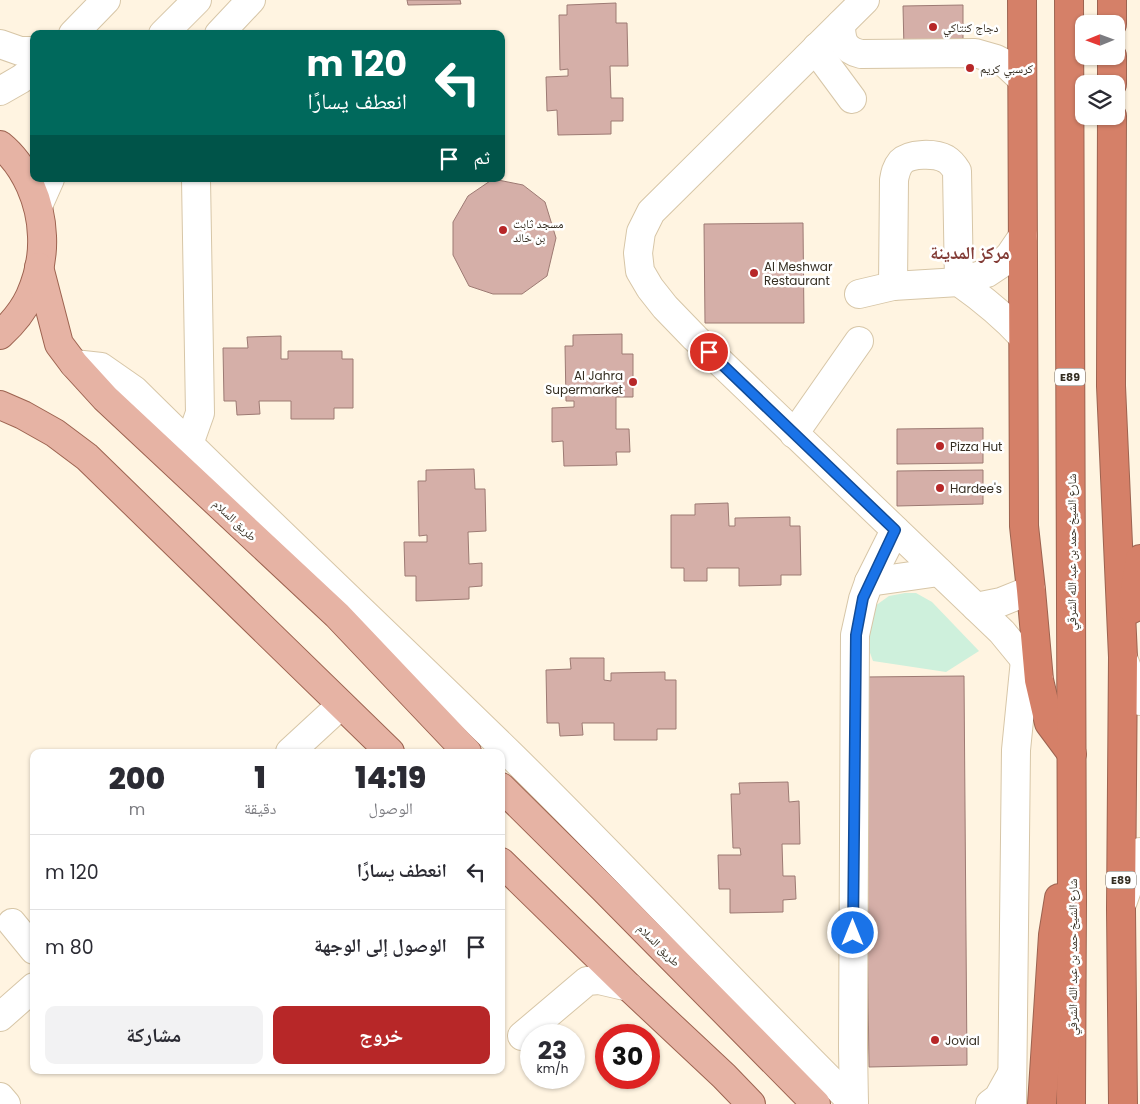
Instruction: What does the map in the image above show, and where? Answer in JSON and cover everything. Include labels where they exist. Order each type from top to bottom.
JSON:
[{"type":"highway","points":[[1022,0],[1024,526],[1031,590],[1032,670],[1049,723],[1072,754]]},
{"type":"highway","name":"شارع الشيخ حمد بن عبد الله الشرقي","points":[[1069,0],[1072,754],[1071,1104]]},
{"type":"highway","points":[[1112,0],[1112,15]]},
{"type":"highway","name":"E89","points":[[1112,125],[1111,386],[1123,657],[1121,909],[1123,1104]]},
{"type":"highway","points":[[1123,657],[1140,559]]},
{"type":"highway","points":[[1042,1104],[1053,934],[1072,825]]},
{"type":"highway","points":[[1072,901],[1082,954],[1088,1007],[1089,1104]]},
{"type":"main road","points":[[0,145],[7,151],[26,176],[38,206],[42,236],[40,268],[30,297],[13,323],[0,335]]},
{"type":"main road","name":"طريق السلام","points":[[40,268],[59,344],[74,364],[104,398],[338,615],[464,749]]},
{"type":"main road","points":[[0,405],[23,415],[55,433],[87,457],[387,749]]},
{"type":"main road","name":"طريق السلام","points":[[505,791],[816,1104]]},
{"type":"main road","points":[[505,866],[751,1104]]},
{"type":"street","points":[[77,30],[106,0]]},
{"type":"street","points":[[167,30],[197,0]]},
{"type":"street","points":[[224,30],[251,0]]},
{"type":"street","points":[[865,0],[651,212],[641,232],[638,253],[640,271],[664,306],[695,338],[1002,632],[1032,670],[1016,750],[1012,1104]]},
{"type":"street","points":[[841,24],[844,45],[855,53],[975,53],[1006,64],[1022,79]]},
{"type":"street","points":[[0,44],[20,51],[30,51]]},
{"type":"street","points":[[817,47],[818,53],[852,99]]},
{"type":"street","points":[[0,91],[30,72]]},
{"type":"street","points":[[893,286],[894,180],[896,170],[902,161],[912,156],[923,155],[938,156],[946,159],[957,171],[959,282]]},
{"type":"street","points":[[38,206],[49,182]]},
{"type":"street","points":[[189,444],[200,413],[196,182]]},
{"type":"street","points":[[859,294],[893,286],[959,282],[987,273],[1010,255],[1023,236]]},
{"type":"street","points":[[959,282],[999,313],[1023,337]]},
{"type":"street","points":[[794,434],[859,341]]},
{"type":"street","points":[[74,364],[101,367],[134,390],[499,749]]},
{"type":"street","points":[[854,1104],[852,1048],[856,635],[863,598],[895,530]]},
{"type":"street","points":[[869,582],[938,572]]},
{"type":"street","points":[[976,607],[1001,602],[1031,590]]},
{"type":"street","points":[[1123,657],[1140,701]]},
{"type":"street","points":[[293,749],[341,705]]},
{"type":"street","points":[[506,756],[624,868],[854,1104]]},
{"type":"street","points":[[1121,909],[1140,852]]},
{"type":"street","points":[[12,923],[30,945]]},
{"type":"street","points":[[536,1024],[587,981],[599,980],[629,987]]},
{"type":"street","points":[[0,1016],[30,990]]},
{"type":"street","points":[[990,1104],[998,1098],[1012,1073]]},
{"type":"street","points":[[724,1076],[731,1104]]},
{"type":"street","points":[[0,1098],[6,1104]]},
{"type":"green space","points":[[916,593],[932,602],[979,651],[946,672],[873,661],[866,642],[875,606],[889,596]]},
{"type":"building","points":[[407,0],[460,0],[461,4],[408,5]]},
{"type":"building","points":[[616,3],[616,23],[627,23],[628,66],[610,66],[611,98],[623,98],[623,121],[611,121],[611,134],[558,135],[557,110],[547,111],[546,77],[568,76],[568,69],[560,70],[559,15],[567,15],[567,5]]},
{"type":"building","name":"دجاج كنتاكي","points":[[963,5],[963,48],[904,49],[903,6]]},
{"type":"building","name":"مسجد ثابت بن خالد","points":[[505,181],[523,185],[545,202],[556,238],[547,276],[522,294],[493,294],[469,286],[453,255],[453,222],[468,196],[489,182]]},
{"type":"building","name":"Al Meshwar Restaurant","points":[[803,223],[804,323],[705,323],[704,224]]},
{"type":"building","points":[[622,334],[622,354],[633,354],[633,397],[616,397],[616,429],[629,429],[630,452],[616,452],[617,465],[564,466],[563,441],[552,442],[552,408],[574,407],[574,401],[566,401],[565,346],[573,346],[573,335]]},
{"type":"building","points":[[281,336],[281,359],[288,359],[288,351],[342,351],[342,359],[353,359],[353,408],[334,408],[334,419],[291,419],[291,401],[259,401],[260,414],[237,415],[236,401],[224,401],[223,348],[248,348],[247,337]]},
{"type":"building","name":"Pizza Hut","points":[[983,428],[983,463],[897,464],[897,429]]},
{"type":"building","points":[[474,469],[475,489],[485,489],[486,531],[468,532],[469,564],[482,563],[482,586],[469,587],[469,599],[416,601],[416,576],[405,576],[404,542],[427,542],[427,535],[419,536],[418,481],[426,481],[426,470]]},
{"type":"building","name":"Hardee's","points":[[983,470],[983,504],[897,506],[897,471]]},
{"type":"building","points":[[728,503],[729,526],[735,526],[735,518],[790,517],[790,526],[800,526],[801,575],[781,575],[781,585],[739,586],[739,568],[707,568],[707,581],[684,581],[684,568],[671,568],[671,515],[695,515],[695,504]]},
{"type":"building","points":[[570,658],[604,658],[604,680],[611,681],[611,673],[665,672],[665,680],[676,680],[676,729],[657,729],[657,740],[614,740],[614,723],[582,723],[583,735],[560,736],[559,723],[547,723],[546,670],[571,669]]},
{"type":"building","points":[[964,676],[967,1065],[869,1067],[864,677]]},
{"type":"building","points":[[788,782],[789,802],[799,801],[800,844],[782,844],[783,876],[795,876],[796,899],[783,900],[783,912],[730,913],[730,889],[719,889],[718,855],[741,855],[740,848],[733,848],[731,794],[740,794],[739,783]]},
{"type":"place","name":"دجاج كنتاكي","points":[[933,27]]},
{"type":"place","name":"كرسبي كريم","points":[[970,68]]},
{"type":"place","name":"مسجد ثابت بن خالد","points":[[503,230]]},
{"type":"place","name":"Al Meshwar Restaurant","points":[[754,273]]},
{"type":"place","name":"Al Jahra Supermarket","points":[[633,382]]},
{"type":"place","name":"Pizza Hut","points":[[940,446]]},
{"type":"place","name":"Hardee's","points":[[940,488]]},
{"type":"place","name":"Jovial","points":[[935,1040]]},
{"type":"district","name":"مركز المدينة","points":[[970,252]]},
{"type":"route","points":[[709,352],[895,530],[863,598],[856,635],[853,933]]}]
